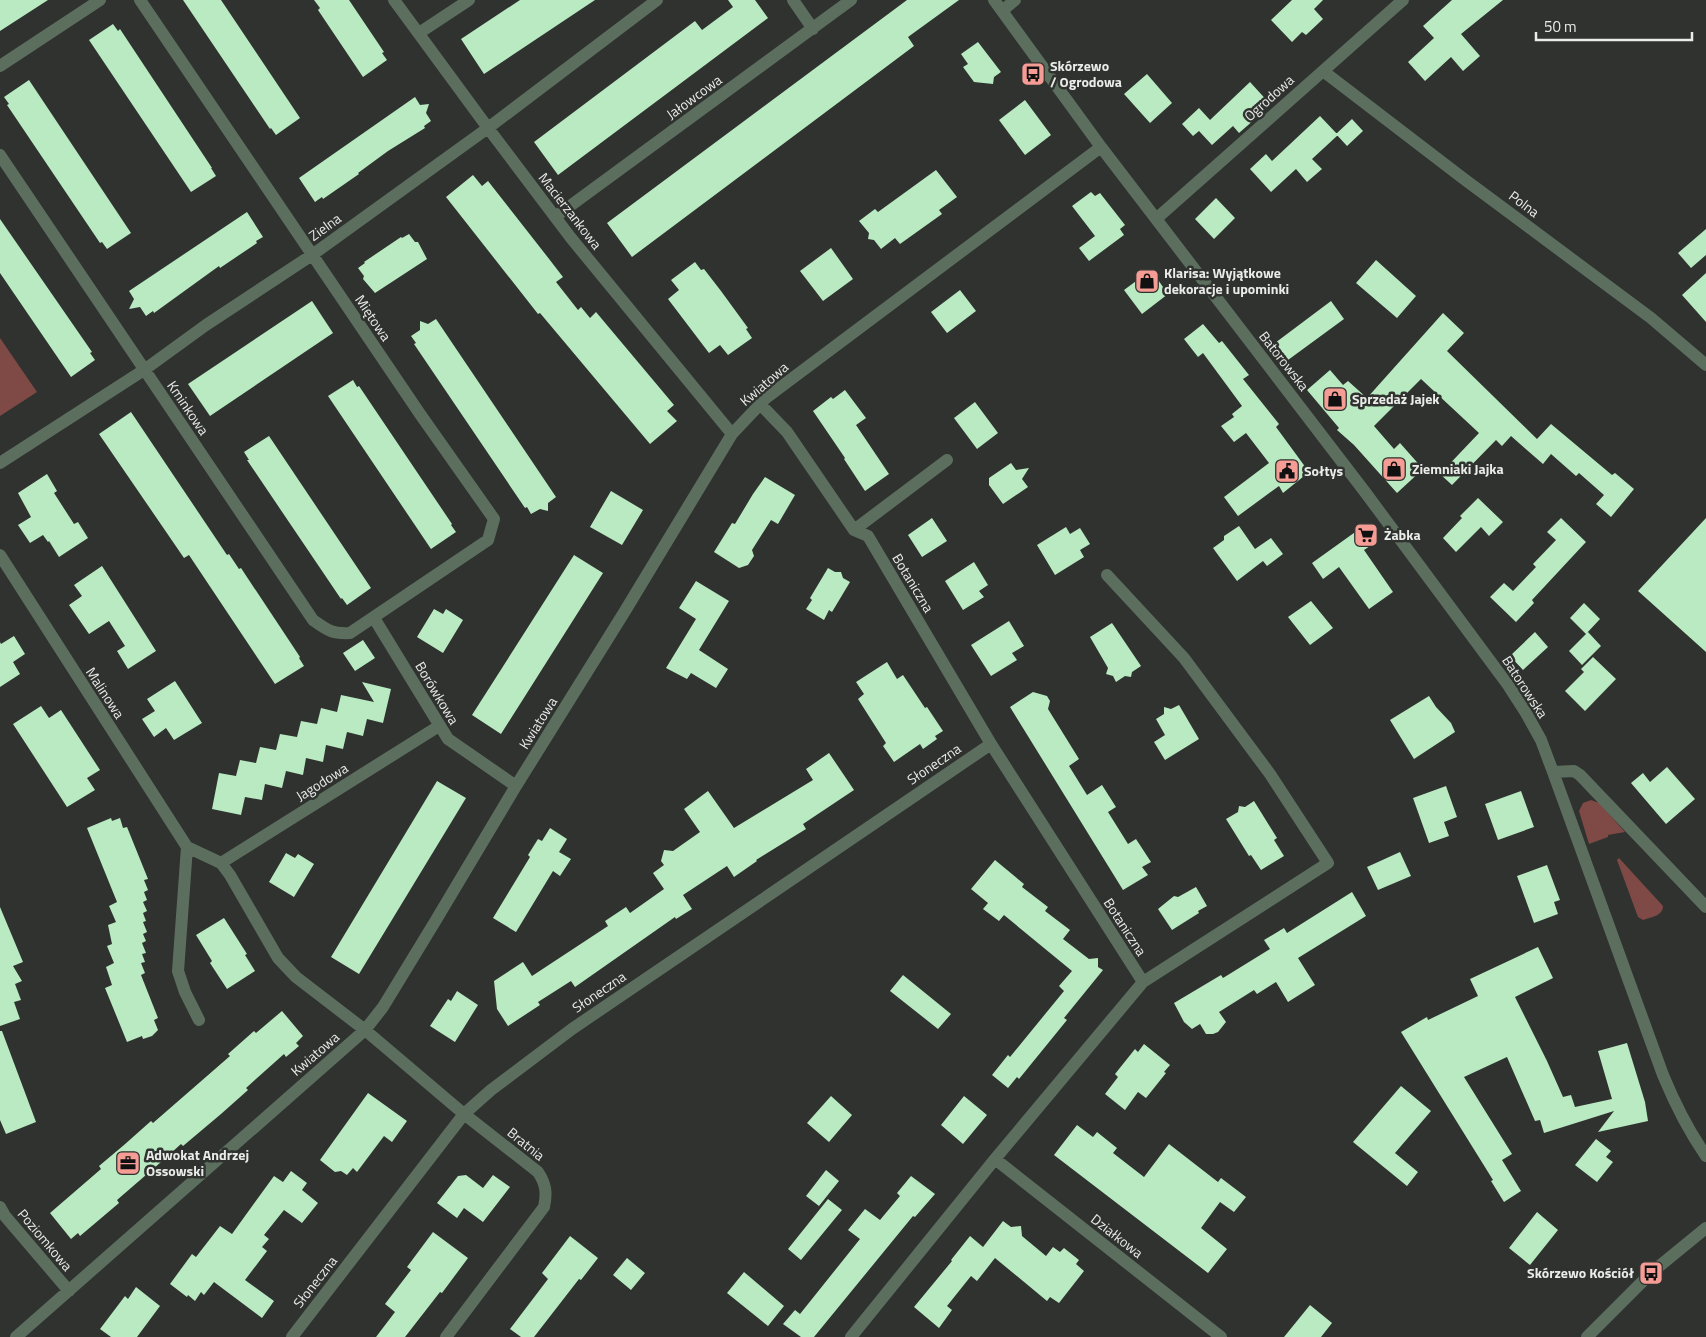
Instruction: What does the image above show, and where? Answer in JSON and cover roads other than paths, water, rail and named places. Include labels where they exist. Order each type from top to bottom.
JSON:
[{"type":"street","points":[[0,66],[100,0]]},
{"type":"street","name":"Miętowa","points":[[140,0],[420,414],[494,519],[488,540],[374,618]]},
{"type":"street","name":"Macierzankowa","points":[[394,0],[488,128],[604,280],[732,434]]},
{"type":"street","points":[[419,33],[469,0]]},
{"type":"street","name":"Zielna","points":[[0,463],[144,370],[206,325],[312,255],[488,128],[640,5],[656,0]]},
{"type":"street","points":[[793,0],[813,29]]},
{"type":"street","name":"Jałowcowa","points":[[555,217],[851,0]]},
{"type":"street","name":"Batorowska","points":[[994,0],[1156,220],[1365,492],[1508,685],[1526,713],[1553,772],[1663,1075],[1692,1136],[1706,1156]]},
{"type":"street","points":[[1002,11],[1015,0]]},
{"type":"street","name":"Ogrodowa","points":[[1156,220],[1403,0]]},
{"type":"street","name":"Polna","points":[[1323,70],[1651,318],[1706,365]]},
{"type":"street","name":"Kwiatowa","points":[[16,1337],[365,1030],[388,1000],[516,786],[625,612],[732,434],[766,398],[1101,147]]},
{"type":"street","name":"Kminkowa","points":[[0,154],[313,620],[328,631],[339,634],[350,633],[374,618]]},
{"type":"street","name":"Botaniczna","points":[[760,404],[787,432],[854,530],[868,536],[991,744],[1143,982]]},
{"type":"street","points":[[854,530],[947,460]]},
{"type":"street","name":"Malinowa","points":[[0,555],[187,846]]},
{"type":"street","points":[[851,1337],[995,1159],[1143,982],[1328,863],[1270,774],[1184,658],[1107,574]]},
{"type":"street","name":"Borówkowa","points":[[374,618],[448,740],[516,786]]},
{"type":"street","name":"Jagodowa","points":[[221,863],[439,726]]},
{"type":"street","name":"Słoneczna","points":[[292,1337],[464,1114],[491,1090],[572,1029],[991,744]]},
{"type":"street","points":[[1553,772],[1574,771],[1580,775],[1706,907]]},
{"type":"street","points":[[199,1020],[185,992],[178,971],[187,846],[221,863],[230,875],[278,958],[296,977],[365,1030]]},
{"type":"street","name":"Bratnia","points":[[365,1030],[464,1114],[538,1172],[545,1186],[546,1197],[544,1207],[446,1337]]},
{"type":"street","name":"Działkowa","points":[[995,1159],[1221,1337]]},
{"type":"street","name":"Poziomkowa","points":[[0,1207],[5,1216],[69,1291]]},
{"type":"street","points":[[1587,1337],[1651,1274],[1706,1228]]},
{"type":"place","name":"Skórzewo / Ogrodowa","points":[[1033,74]]},
{"type":"place","name":"Klarisa: Wyjątkowe dekoracje i upominki","points":[[1147,281]]},
{"type":"place","name":"Sprzedaż Jajek","points":[[1335,399]]},
{"type":"place","name":"Ziemniaki Jajka","points":[[1394,469]]},
{"type":"place","name":"Sołtys","points":[[1287,471]]},
{"type":"place","name":"Żabka","points":[[1366,535]]},
{"type":"place","name":"Adwokat Andrzej Ossowski","points":[[128,1163]]},
{"type":"place","name":"Skórzewo Kościół","points":[[1651,1273]]}]
